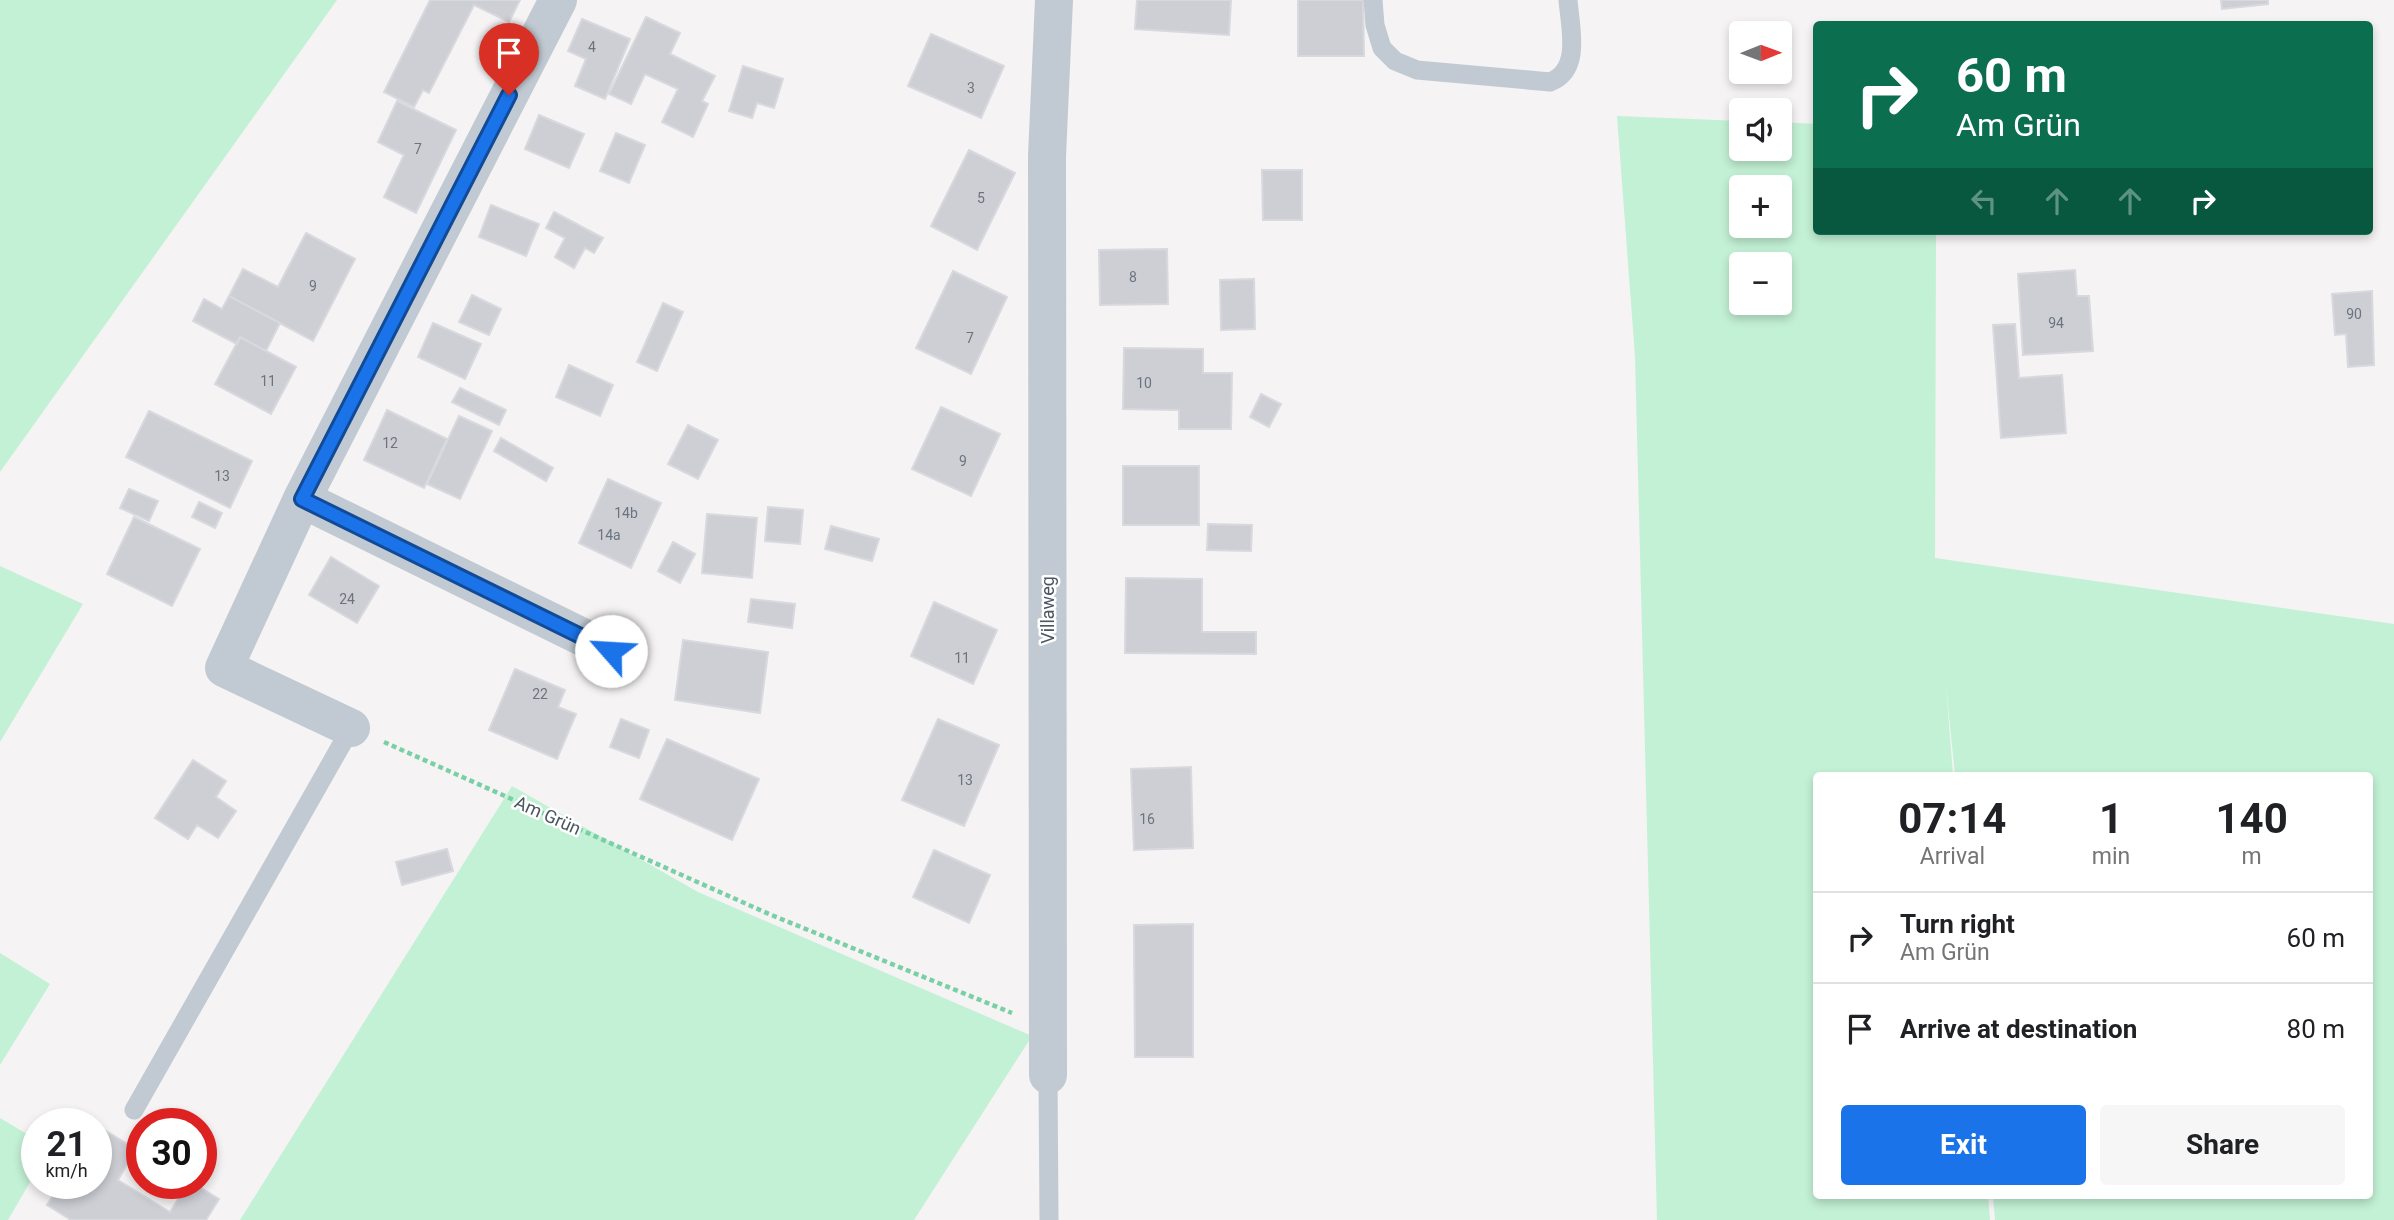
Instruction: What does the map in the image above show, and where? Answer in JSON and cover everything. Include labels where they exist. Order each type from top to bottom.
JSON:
[{"type":"street","points":[[351,728],[224,668],[302,499],[558,0]]},
{"type":"street","name":"Villaweg","points":[[1048,1075],[1047,156],[1054,0]]},
{"type":"street","points":[[302,499],[611,651]]},
{"type":"lane","points":[[1373,0],[1375,25],[1382,48],[1395,61],[1416,70],[1550,82],[1561,78],[1568,69],[1571,50],[1568,0]]},
{"type":"lane","points":[[135,1108],[351,728]]},
{"type":"lane","name":"Villaweg","points":[[1048,1075],[1049,1220]]},
{"type":"path","name":"Am Grün","points":[[351,728],[769,914],[1047,1027]]},
{"type":"green space","points":[[0,0],[337,0],[0,472]]},
{"type":"green space","points":[[1617,116],[1729,121],[1729,161],[1792,161],[1792,123],[1813,124],[1813,235],[1936,235],[1935,558],[2394,624],[2394,1220],[1995,1220],[1993,1199],[2373,1199],[2373,772],[1955,772],[1946,686],[1953,772],[1813,772],[1813,1199],[1988,1199],[1990,1220],[1657,1220],[1635,356]]},
{"type":"green space","points":[[0,566],[83,604],[0,742]]},
{"type":"green space","points":[[512,786],[698,892],[1032,1036],[914,1220],[240,1220]]},
{"type":"green space","points":[[0,953],[50,984],[0,1065]]},
{"type":"green space","points":[[0,1118],[21,1130],[21,1198],[8,1220],[0,1220]]},
{"type":"building","points":[[430,0],[520,0],[509,22],[474,5],[429,93],[423,90],[414,107],[384,92]]},
{"type":"building","points":[[1137,0],[1231,0],[1229,35],[1135,29]]},
{"type":"building","points":[[1298,0],[1363,0],[1364,56],[1298,56]]},
{"type":"building","points":[[2221,0],[2268,0],[2268,4],[2222,9]]},
{"type":"building","points":[[646,17],[680,33],[670,54],[715,76],[702,101],[708,104],[693,137],[662,122],[678,89],[645,74],[631,104],[609,94]]},
{"type":"building","points":[[582,19],[630,39],[605,99],[575,86],[586,59],[568,51]]},
{"type":"building","points":[[931,34],[1004,66],[981,118],[908,86]]},
{"type":"building","points":[[743,66],[783,79],[774,108],[757,103],[752,118],[729,111]]},
{"type":"building","points":[[397,101],[456,130],[416,213],[384,197],[404,155],[378,142]]},
{"type":"building","points":[[539,115],[584,134],[569,168],[525,149]]},
{"type":"building","points":[[616,133],[645,145],[629,183],[600,171]]},
{"type":"building","points":[[969,150],[1015,173],[977,250],[931,226]]},
{"type":"building","points":[[1262,170],[1302,170],[1302,220],[1263,220]]},
{"type":"building","points":[[491,205],[539,224],[526,256],[479,237]]},
{"type":"building","points":[[554,212],[603,238],[594,253],[585,248],[574,268],[555,257],[565,238],[546,228]]},
{"type":"building","points":[[306,233],[355,259],[313,341],[229,296],[243,269],[278,287]]},
{"type":"building","points":[[1167,249],[1168,304],[1100,305],[1099,250]]},
{"type":"building","points":[[2075,270],[2077,296],[2089,296],[2093,351],[2023,355],[2018,274]]},
{"type":"building","points":[[953,271],[1007,297],[971,374],[916,348]]},
{"type":"building","points":[[1254,279],[1255,329],[1221,330],[1220,280]]},
{"type":"building","points":[[2372,291],[2374,365],[2348,367],[2346,334],[2335,335],[2332,294]]},
{"type":"building","points":[[472,295],[501,309],[489,335],[459,322]]},
{"type":"building","points":[[229,296],[280,323],[266,351],[240,337],[237,344],[193,321],[204,299],[222,309]]},
{"type":"building","points":[[663,303],[683,312],[657,371],[637,362]]},
{"type":"building","points":[[433,323],[481,344],[465,379],[418,357]]},
{"type":"building","points":[[2015,324],[2019,378],[2062,375],[2066,433],[2001,438],[1993,325]]},
{"type":"building","points":[[240,337],[296,367],[271,414],[215,384]]},
{"type":"building","points":[[1124,348],[1203,349],[1203,373],[1232,373],[1231,429],[1179,429],[1179,410],[1123,409]]},
{"type":"building","points":[[569,365],[613,385],[600,416],[556,397]]},
{"type":"building","points":[[460,388],[506,410],[499,425],[452,402]]},
{"type":"building","points":[[1261,394],[1281,404],[1269,427],[1250,417]]},
{"type":"building","points":[[941,407],[1000,434],[971,496],[912,469]]},
{"type":"building","points":[[387,410],[447,439],[424,488],[364,460]]},
{"type":"building","points":[[149,411],[252,461],[230,508],[126,457]]},
{"type":"building","points":[[459,416],[492,431],[460,499],[427,484]]},
{"type":"building","points":[[688,425],[718,440],[698,479],[668,464]]},
{"type":"building","points":[[501,438],[553,468],[546,481],[494,451]]},
{"type":"building","points":[[1123,466],[1199,466],[1199,525],[1123,525]]},
{"type":"building","points":[[608,479],[661,503],[631,568],[579,543]]},
{"type":"building","points":[[129,489],[158,501],[149,521],[120,508]]},
{"type":"building","points":[[199,502],[222,513],[215,528],[192,517]]},
{"type":"building","points":[[768,507],[803,510],[800,544],[765,541]]},
{"type":"building","points":[[707,514],[757,518],[752,578],[702,573]]},
{"type":"building","points":[[134,517],[200,549],[172,606],[107,574]]},
{"type":"building","points":[[1208,524],[1252,525],[1251,551],[1207,550]]},
{"type":"building","points":[[831,526],[879,539],[872,561],[825,549]]},
{"type":"building","points":[[673,542],[695,554],[680,583],[658,571]]},
{"type":"building","points":[[331,557],[379,586],[357,623],[309,595]]},
{"type":"building","points":[[1126,578],[1202,579],[1202,632],[1256,632],[1256,654],[1125,653]]},
{"type":"building","points":[[751,599],[795,604],[792,628],[748,622]]},
{"type":"building","points":[[934,602],[997,630],[973,684],[911,656]]},
{"type":"building","points":[[683,640],[768,652],[760,713],[675,700]]},
{"type":"building","points":[[515,669],[565,690],[558,707],[576,714],[557,759],[489,730]]},
{"type":"building","points":[[621,719],[649,730],[639,758],[610,747]]},
{"type":"building","points":[[938,719],[999,745],[964,826],[902,800]]},
{"type":"building","points":[[667,739],[759,779],[732,840],[640,799]]},
{"type":"building","points":[[193,760],[226,781],[216,797],[236,811],[218,838],[197,825],[188,839],[155,818]]},
{"type":"building","points":[[1191,767],[1193,848],[1134,850],[1131,769]]},
{"type":"building","points":[[447,849],[453,871],[402,885],[396,862]]},
{"type":"building","points":[[934,850],[990,875],[969,923],[913,897]]},
{"type":"building","points":[[1193,924],[1193,1057],[1135,1057],[1134,925]]},
{"type":"building","points":[[112,1135],[126,1143],[126,1166],[118,1180],[126,1185],[126,1199],[149,1199],[170,1212],[178,1199],[219,1199],[206,1220],[71,1220],[47,1205],[51,1199],[112,1199]]},
{"type":"route","points":[[509,95],[302,499],[611,651]]}]
